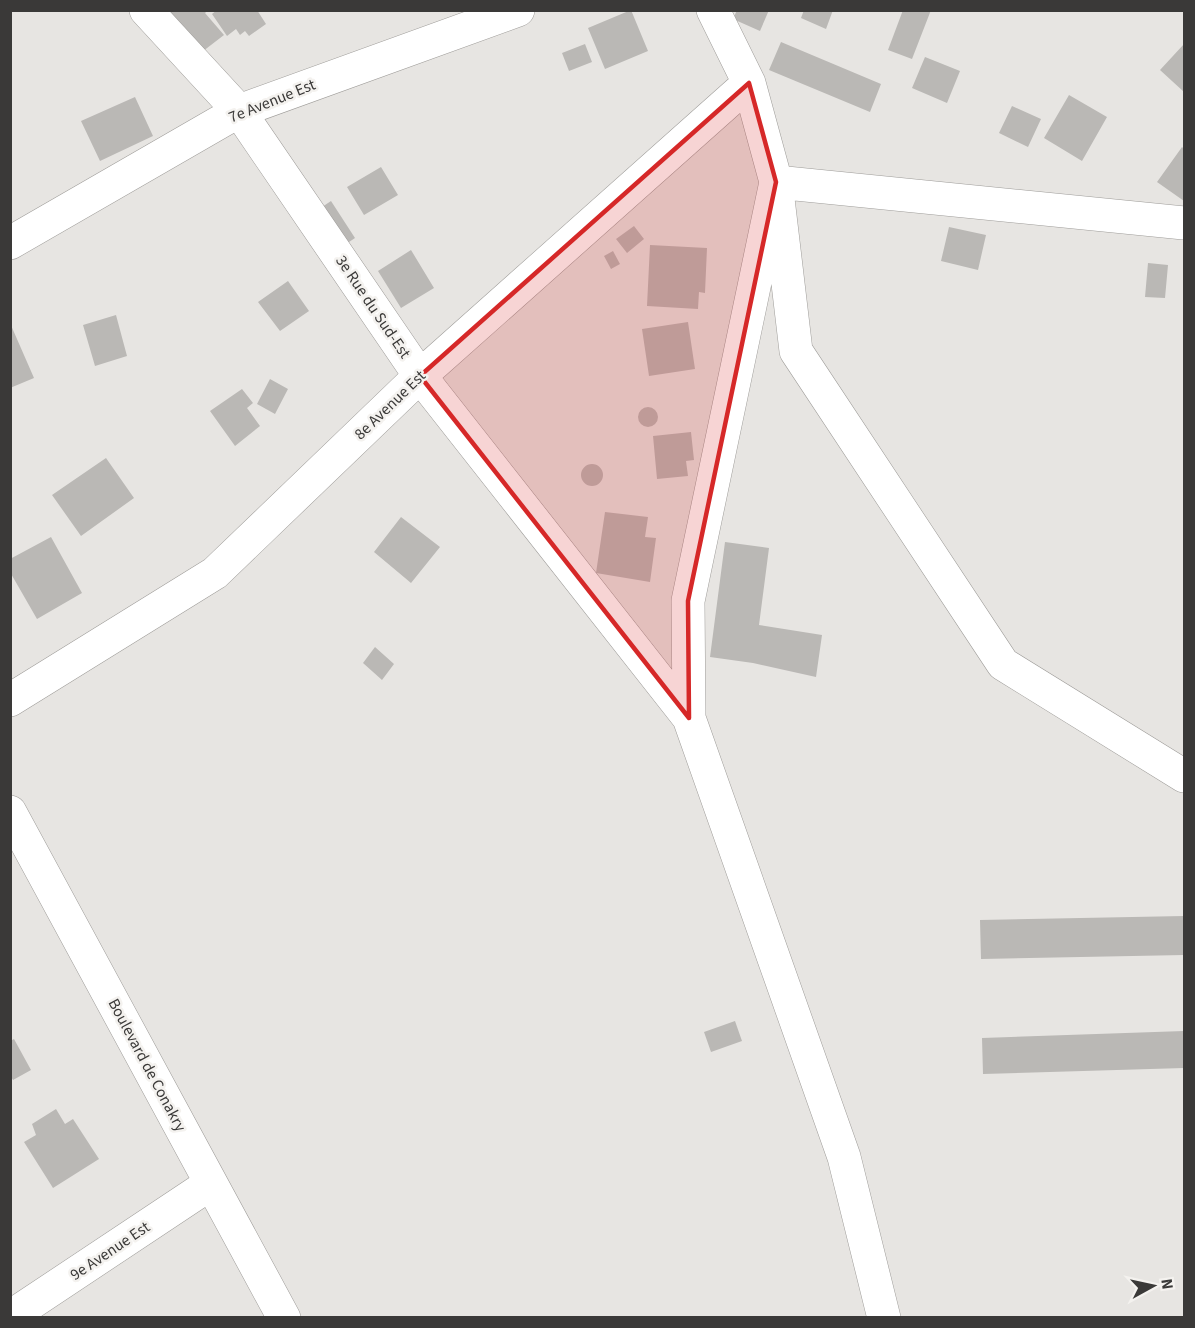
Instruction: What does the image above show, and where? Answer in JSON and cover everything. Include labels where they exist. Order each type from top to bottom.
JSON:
[{"type":"street","name":"3e Rue du Sud-Est","points":[[146,10],[239,111],[420,376],[689,718]]},
{"type":"street","name":"7e Avenue Est","points":[[10,243],[239,111],[518,10]]},
{"type":"street","points":[[713,10],[749,83],[776,182],[796,351],[1003,664],[1185,776]]},
{"type":"street","name":"8e Avenue Est","points":[[10,700],[215,573],[420,376],[749,83]]},
{"type":"street","points":[[776,182],[1185,223]]},
{"type":"street","points":[[776,182],[688,601],[689,718],[844,1157],[884,1317]]},
{"type":"street","name":"Boulevard de Conakry","points":[[10,812],[284,1317]]},
{"type":"street","name":"9e Avenue Est","points":[[10,1317],[210,1184]]},
{"type":"highlighted area","points":[[749,83],[776,182],[688,601],[689,718],[420,376]]},
{"type":"building","points":[[165,10],[208,10],[205,13],[224,35],[198,55]]},
{"type":"building","points":[[217,10],[257,10],[266,24],[249,36],[245,31],[240,35],[236,29],[227,36],[212,14]]},
{"type":"building","points":[[631,10],[648,51],[605,69],[588,28]]},
{"type":"building","points":[[737,10],[769,10],[760,31],[733,19]]},
{"type":"building","points":[[804,10],[833,10],[826,29],[801,18]]},
{"type":"building","points":[[903,10],[931,10],[912,59],[888,50]]},
{"type":"building","points":[[781,42],[881,84],[870,112],[769,70]]},
{"type":"building","points":[[585,44],[592,62],[569,71],[562,53]]},
{"type":"building","points":[[1184,44],[1184,92],[1160,70]]},
{"type":"building","points":[[925,57],[960,71],[947,103],[912,88]]},
{"type":"building","points":[[1069,95],[1107,117],[1082,161],[1044,138]]},
{"type":"building","points":[[135,97],[153,136],[100,161],[81,121]]},
{"type":"building","points":[[1012,106],[1041,119],[1028,147],[999,133]]},
{"type":"building","points":[[1182,147],[1184,149],[1184,201],[1157,182]]},
{"type":"building","points":[[381,167],[398,195],[364,215],[347,187]]},
{"type":"building","points":[[331,201],[355,238],[340,248],[316,211]]},
{"type":"building","points":[[634,226],[644,239],[627,253],[616,239]]},
{"type":"building","points":[[949,227],[986,235],[978,270],[941,261]]},
{"type":"building","points":[[650,245],[707,248],[705,293],[699,292],[698,309],[647,306]]},
{"type":"building","points":[[411,250],[434,288],[401,308],[378,271]]},
{"type":"building","points":[[613,251],[620,264],[611,269],[604,256]]},
{"type":"building","points":[[1148,263],[1168,265],[1165,298],[1145,297]]},
{"type":"building","points":[[288,281],[309,311],[280,331],[258,302]]},
{"type":"building","points":[[116,315],[127,356],[95,366],[83,325]]},
{"type":"building","points":[[688,322],[695,369],[649,376],[642,329]]},
{"type":"building","points":[[10,323],[34,378],[10,388]]},
{"type":"building","points":[[270,379],[288,389],[275,414],[257,404]]},
{"type":"building","points":[[242,389],[253,403],[247,408],[260,426],[235,446],[210,411]]},
{"type":"building","points":[[648,407],[655,410],[658,417],[655,424],[648,427],[641,424],[638,417],[641,410]]},
{"type":"building","points":[[691,432],[694,460],[686,461],[688,476],[657,479],[653,436]]},
{"type":"building","points":[[106,458],[134,498],[81,536],[52,495]]},
{"type":"building","points":[[592,464],[600,467],[603,475],[600,483],[592,486],[584,483],[581,475],[584,467]]},
{"type":"building","points":[[605,512],[648,517],[645,537],[656,538],[650,582],[596,573]]},
{"type":"building","points":[[401,517],[440,547],[411,583],[374,552]]},
{"type":"building","points":[[51,537],[82,593],[37,619],[10,572],[10,559]]},
{"type":"building","points":[[725,542],[769,548],[759,625],[822,635],[816,677],[753,663],[710,657]]},
{"type":"building","points":[[375,647],[394,664],[382,680],[363,663]]},
{"type":"building","points":[[1184,916],[1184,955],[981,959],[980,920]]},
{"type":"building","points":[[735,1021],[742,1041],[711,1052],[704,1032]]},
{"type":"building","points":[[1184,1031],[1184,1068],[983,1074],[982,1038]]},
{"type":"building","points":[[14,1039],[31,1070],[13,1080],[10,1075],[10,1041]]},
{"type":"building","points":[[56,1109],[65,1124],[73,1119],[99,1159],[53,1188],[24,1142],[36,1135],[32,1124]]}]
